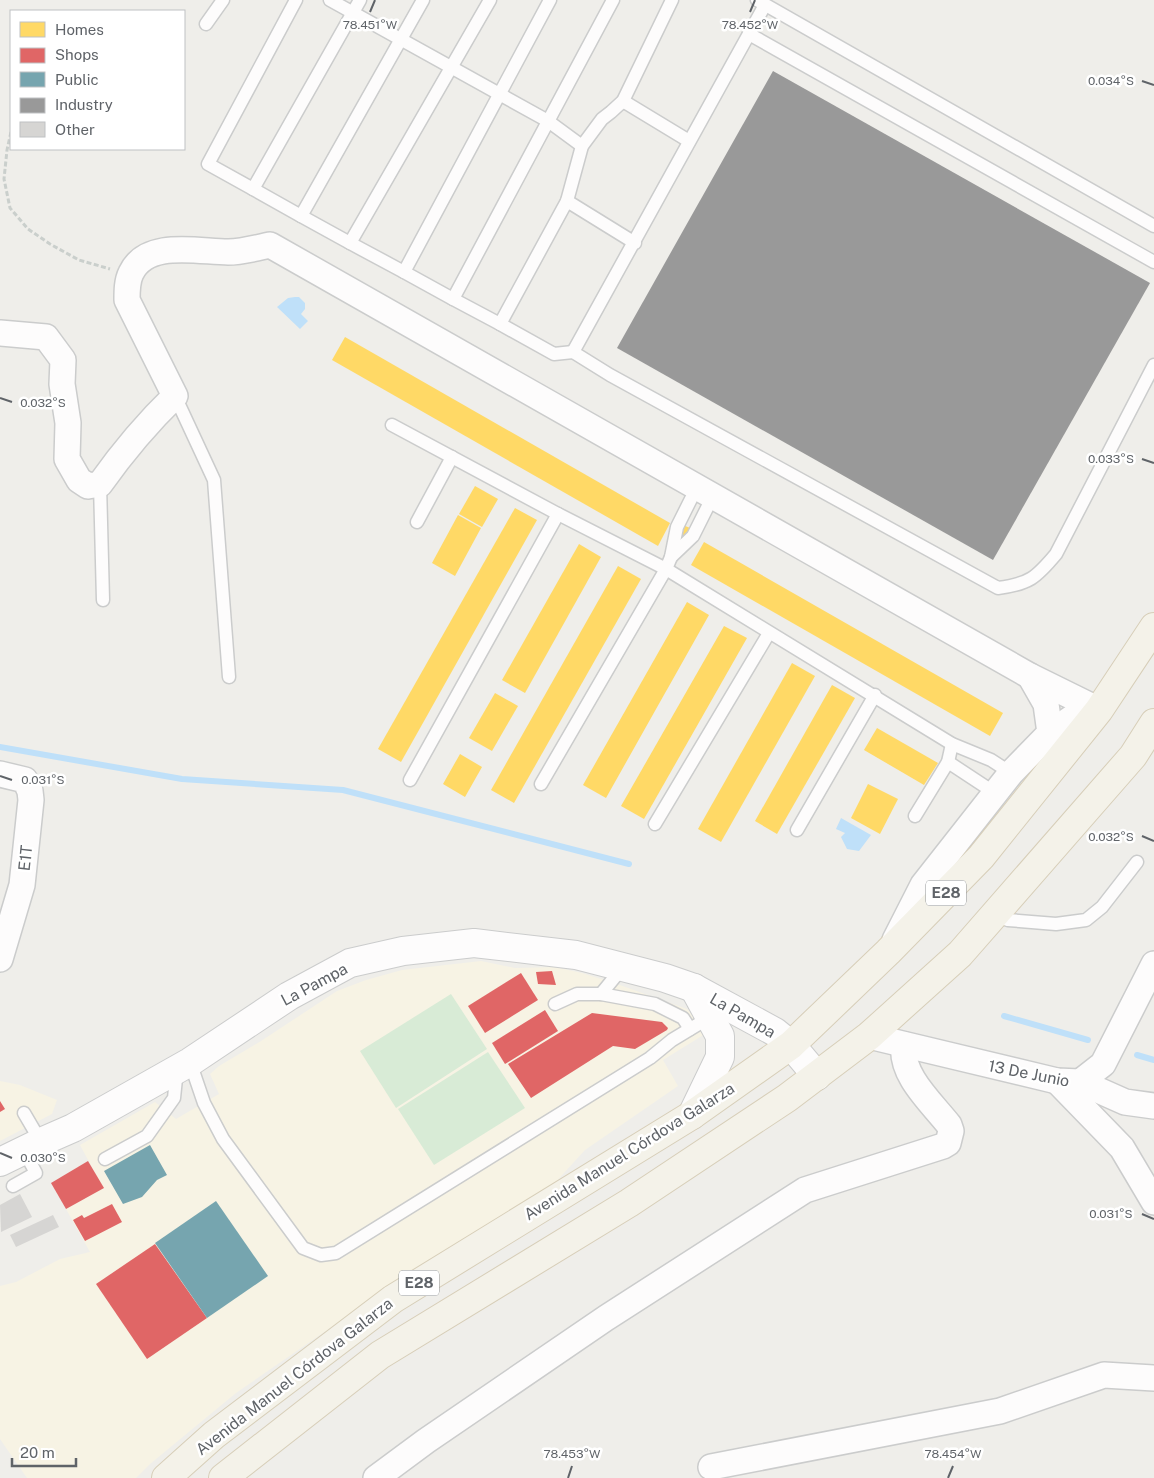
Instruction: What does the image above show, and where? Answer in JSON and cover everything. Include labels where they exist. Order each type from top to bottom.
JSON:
[{"type":"main road","name":"Avenida Manuel Córdova Galarza","points":[[166,1478],[214,1435],[393,1300],[692,1115],[791,1045],[888,952],[981,856],[1154,627]]},
{"type":"main road","name":"E28","points":[[223,1478],[380,1355],[629,1203],[787,1098],[869,1036],[960,954],[1134,756],[1154,723]]},
{"type":"main road","points":[[556,1198],[580,1233]]},
{"type":"street","points":[[0,333],[46,337],[63,360],[62,384],[68,423],[67,459],[79,480],[88,486],[100,484],[140,432],[175,396],[127,300],[131,272],[142,260],[157,252],[174,249],[228,252],[270,245],[1030,676],[1094,708]]},
{"type":"street","points":[[1030,676],[1046,704],[1050,733]]},
{"type":"street","points":[[888,952],[923,885],[1011,773],[1050,733],[1094,708]]},
{"type":"street","name":"E1T","points":[[0,774],[25,780],[30,791],[31,800],[22,885],[0,959]]},
{"type":"street","name":"La Pampa","points":[[0,1162],[73,1128],[184,1065],[289,996],[350,964],[403,952],[474,943],[576,955],[694,988],[775,1032],[791,1045],[817,1076]]},
{"type":"street","name":"13 De Junio","points":[[869,1036],[1068,1082],[1103,1064],[1154,964]]},
{"type":"street","name":"La Pampa","points":[[692,1115],[720,1057],[720,1036],[700,1023],[694,988]]},
{"type":"street","points":[[376,1478],[606,1318],[805,1190],[948,1143],[951,1131],[949,1125],[921,1090],[906,1067],[903,1055],[904,1045]]},
{"type":"street","points":[[1068,1082],[1125,1102],[1154,1106]]},
{"type":"street","points":[[1068,1082],[1122,1148],[1154,1202]]},
{"type":"street","points":[[711,1467],[1000,1411],[1104,1375],[1154,1378]]},
{"type":"lane","points":[[206,24],[223,0]]},
{"type":"lane","points":[[296,0],[208,164],[350,244],[554,354],[573,352],[610,375],[998,588],[1020,585],[1041,572],[1056,554],[1154,365]]},
{"type":"lane","points":[[330,0],[500,93],[548,121],[582,146]]},
{"type":"lane","points":[[253,189],[360,0]]},
{"type":"lane","points":[[301,216],[423,0]]},
{"type":"lane","points":[[350,244],[490,0]]},
{"type":"lane","points":[[404,272],[550,0]]},
{"type":"lane","points":[[453,299],[613,0]]},
{"type":"lane","points":[[500,324],[567,201],[582,146],[602,119],[623,101],[672,0]]},
{"type":"lane","points":[[573,352],[749,34],[761,3],[1154,226]]},
{"type":"lane","points":[[749,34],[1154,262]]},
{"type":"lane","points":[[623,101],[689,141]]},
{"type":"lane","points":[[567,201],[635,243]]},
{"type":"lane","points":[[175,396],[214,480],[229,677]]},
{"type":"lane","points":[[392,425],[558,514],[666,569],[952,744],[992,760],[1011,773]]},
{"type":"lane","points":[[417,522],[452,456]]},
{"type":"lane","points":[[100,484],[103,600]]},
{"type":"lane","points":[[671,557],[693,536],[705,491]]},
{"type":"lane","points":[[542,784],[666,569],[671,557],[677,527],[705,491]]},
{"type":"lane","points":[[410,780],[558,514]]},
{"type":"lane","points":[[655,824],[769,633]]},
{"type":"lane","points":[[797,830],[875,696]]},
{"type":"lane","points":[[915,816],[948,762],[952,744]]},
{"type":"lane","points":[[948,762],[995,793]]},
{"type":"lane","points":[[994,915],[1008,920],[1056,924],[1086,920],[1102,907],[1137,862]]},
{"type":"lane","points":[[601,994],[623,967]]},
{"type":"lane","points":[[554,1004],[577,994],[601,994],[655,1004],[683,1018],[700,1023]]},
{"type":"lane","points":[[184,1065],[223,1139],[303,1248],[321,1255],[336,1253],[650,1058],[700,1023]]},
{"type":"lane","points":[[105,1159],[147,1136],[174,1098],[184,1065]]},
{"type":"lane","points":[[13,1186],[36,1173],[24,1113]]},
{"type":"path","points":[[10,136],[4,179],[10,208],[28,229],[79,260],[100,267],[131,272]]},
{"type":"shaded area","points":[[481,961],[515,968],[555,967],[617,984],[687,1009],[699,1023],[705,1034],[663,1060],[678,1086],[585,1150],[553,1185],[330,1328],[236,1393],[150,1464],[136,1478],[27,1478],[0,1439],[0,1286],[16,1282],[60,1259],[90,1252],[66,1209],[103,1188],[80,1145],[155,1102],[176,1119],[219,1094],[210,1074],[219,1066],[337,991],[366,980],[402,970]]},
{"type":"shaded area","points":[[0,1081],[20,1085],[57,1100],[52,1114],[0,1141]]},
{"type":"green space","points":[[451,994],[487,1049],[396,1108],[360,1051]]},
{"type":"green space","points":[[488,1052],[525,1108],[434,1165],[398,1109]]},
{"type":"water","points":[[299,297],[305,303],[305,309],[301,314],[308,321],[300,329],[277,307],[288,298]]},
{"type":"water","points":[[841,818],[871,835],[859,851],[847,849],[841,837],[845,833],[836,829]]},
{"type":"building: Homes","points":[[345,337],[670,523],[658,546],[332,360]]},
{"type":"building: Homes","points":[[475,486],[498,499],[482,527],[459,514]]},
{"type":"building: Homes","points":[[515,508],[537,520],[401,762],[378,749]]},
{"type":"building: Homes","points":[[458,515],[481,528],[455,576],[432,563]]},
{"type":"building: Homes","points":[[683,525],[690,528],[684,540],[677,537]]},
{"type":"building: Homes","points":[[704,542],[1003,713],[990,736],[691,565]]},
{"type":"building: Homes","points":[[579,544],[601,557],[525,693],[502,680]]},
{"type":"building: Homes","points":[[618,566],[641,579],[514,803],[491,790]]},
{"type":"building: Homes","points":[[687,602],[709,615],[606,798],[583,785]]},
{"type":"building: Homes","points":[[724,626],[747,638],[644,819],[621,806]]},
{"type":"building: Homes","points":[[792,663],[815,676],[721,842],[698,829]]},
{"type":"building: Homes","points":[[832,685],[855,698],[777,834],[755,821]]},
{"type":"building: Homes","points":[[495,693],[518,706],[492,751],[469,738]]},
{"type":"building: Homes","points":[[877,728],[938,763],[924,785],[864,750]]},
{"type":"building: Homes","points":[[460,754],[482,767],[465,797],[443,784]]},
{"type":"building: Homes","points":[[868,784],[898,799],[880,834],[851,818]]},
{"type":"building: Shops","points":[[552,971],[556,985],[538,984],[536,972]]},
{"type":"building: Shops","points":[[521,973],[538,1000],[485,1033],[468,1006]]},
{"type":"building: Shops","points":[[545,1010],[558,1031],[505,1064],[492,1043]]},
{"type":"building: Shops","points":[[592,1013],[662,1022],[668,1028],[635,1049],[613,1046],[531,1098],[508,1064]]},
{"type":"building: Shops","points":[[0,1101],[5,1109],[0,1112]]},
{"type":"building: Shops","points":[[88,1161],[104,1188],[66,1209],[51,1183]]},
{"type":"building: Shops","points":[[112,1204],[122,1222],[85,1241],[73,1220],[82,1215],[84,1218]]},
{"type":"building: Shops","points":[[155,1244],[207,1318],[147,1359],[96,1284]]},
{"type":"building: Public","points":[[150,1145],[167,1175],[157,1180],[142,1197],[123,1204],[104,1171]]},
{"type":"building: Public","points":[[216,1201],[268,1276],[207,1318],[155,1243]]},
{"type":"building: Industry","points":[[773,71],[1150,283],[993,560],[617,348]]},
{"type":"building: Other","points":[[20,1194],[32,1217],[1,1232],[0,1205]]},
{"type":"building: Other","points":[[53,1215],[59,1227],[16,1247],[10,1235]]},
{"type":"waterway","points":[[0,747],[182,779],[343,790],[629,864]]},
{"type":"waterway","points":[[1004,1016],[1088,1040]]},
{"type":"waterway","points":[[1137,1055],[1154,1060]]}]
